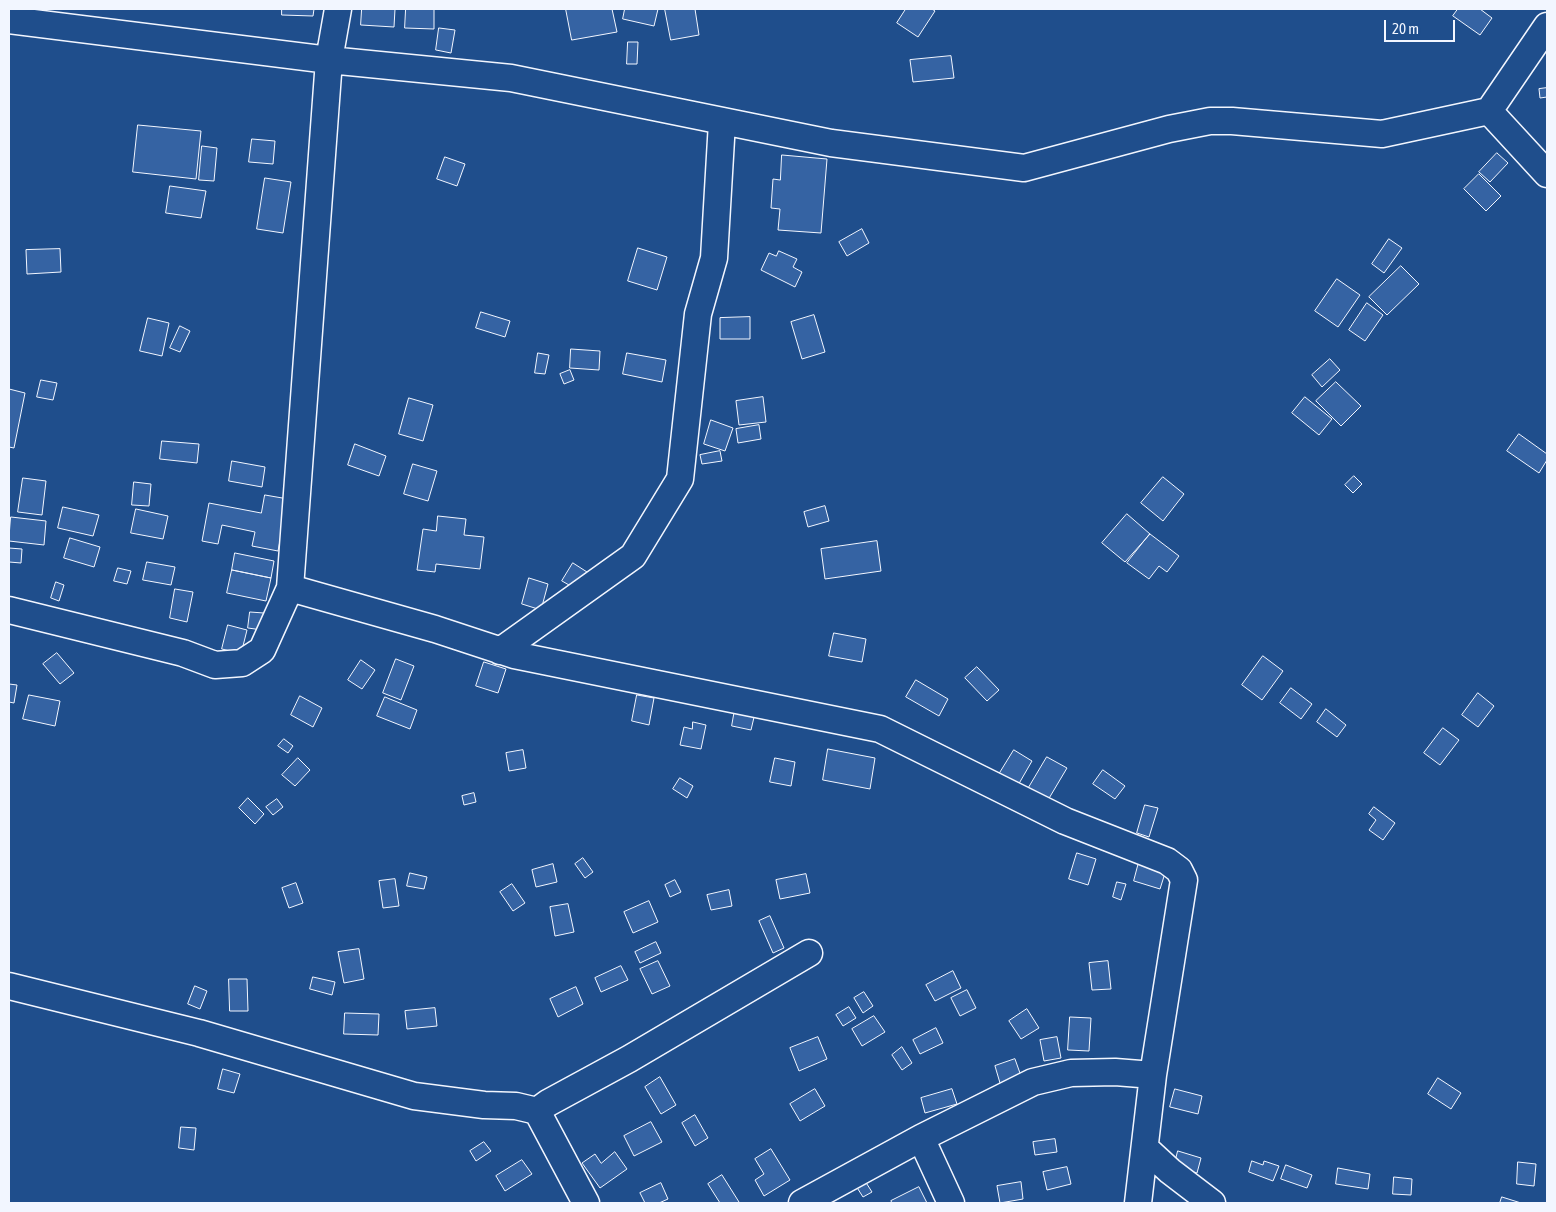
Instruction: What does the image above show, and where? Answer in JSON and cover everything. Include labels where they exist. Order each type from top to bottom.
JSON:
[{"type":"street","points":[[9,610],[183,653],[215,665],[242,663],[262,650],[290,588],[329,60],[338,9]]},
{"type":"street","points":[[9,20],[329,60],[511,78],[831,143],[1024,168],[1169,129],[1210,121],[1232,121],[1382,134],[1489,111],[1547,26]]},
{"type":"street","points":[[1489,111],[1547,174]]},
{"type":"street","points":[[500,651],[632,556],[680,479],[698,314],[714,258],[722,122]]},
{"type":"street","points":[[290,588],[435,629],[514,655],[880,729],[1065,821],[1167,861],[1179,870],[1184,880],[1154,1076],[1138,1203]]},
{"type":"street","points":[[537,1111],[809,953]]},
{"type":"street","points":[[9,986],[199,1033],[414,1096],[484,1105],[516,1106],[537,1111],[586,1203]]},
{"type":"street","points":[[802,1203],[921,1138],[1033,1082],[1071,1073],[1115,1072],[1154,1076]]},
{"type":"street","points":[[921,1138],[952,1203]]},
{"type":"street","points":[[1145,1148],[1170,1171],[1212,1203]]},
{"type":"building","points":[[282,9],[314,9],[313,16],[282,15]]},
{"type":"building","points":[[362,9],[395,9],[394,27],[361,25]]},
{"type":"building","points":[[406,9],[434,9],[434,29],[405,28]]},
{"type":"building","points":[[566,9],[612,9],[617,32],[572,40]]},
{"type":"building","points":[[625,9],[658,9],[654,26],[623,19]]},
{"type":"building","points":[[665,9],[695,9],[699,35],[671,40]]},
{"type":"building","points":[[906,9],[932,9],[935,11],[918,37],[897,23]]},
{"type":"building","points":[[1458,9],[1480,9],[1492,18],[1480,35],[1453,16]]},
{"type":"building","points":[[439,28],[455,30],[451,53],[436,50]]},
{"type":"building","points":[[628,42],[638,42],[637,64],[627,64]]},
{"type":"building","points":[[951,56],[954,78],[913,82],[910,60]]},
{"type":"building","points":[[1547,88],[1547,97],[1540,98],[1539,89]]},
{"type":"building","points":[[138,125],[201,131],[196,179],[133,172]]},
{"type":"building","points":[[252,139],[275,141],[273,164],[249,162]]},
{"type":"building","points":[[202,146],[217,148],[214,181],[199,180]]},
{"type":"building","points":[[1497,153],[1508,163],[1490,182],[1479,172]]},
{"type":"building","points":[[782,155],[827,159],[821,233],[778,230],[780,209],[771,208],[773,179],[780,180]]},
{"type":"building","points":[[445,157],[465,164],[457,186],[437,179]]},
{"type":"building","points":[[1479,174],[1501,196],[1486,211],[1464,189]]},
{"type":"building","points":[[265,178],[291,182],[283,233],[257,229]]},
{"type":"building","points":[[170,186],[206,191],[201,218],[166,213]]},
{"type":"building","points":[[862,229],[869,243],[847,256],[839,242]]},
{"type":"building","points":[[1389,239],[1402,248],[1384,273],[1372,264]]},
{"type":"building","points":[[638,248],[667,257],[657,290],[628,281]]},
{"type":"building","points":[[60,249],[61,272],[27,274],[26,250]]},
{"type":"building","points":[[779,251],[797,259],[793,267],[802,272],[795,287],[761,270],[769,253],[776,256]]},
{"type":"building","points":[[1401,266],[1419,284],[1387,315],[1369,297]]},
{"type":"building","points":[[1337,279],[1360,295],[1338,327],[1315,311]]},
{"type":"building","points":[[1367,303],[1383,315],[1365,341],[1349,330]]},
{"type":"building","points":[[481,312],[510,321],[505,337],[476,328]]},
{"type":"building","points":[[814,315],[825,352],[802,359],[791,322]]},
{"type":"building","points":[[750,317],[750,339],[720,339],[720,318]]},
{"type":"building","points":[[148,318],[169,323],[162,356],[140,351]]},
{"type":"building","points":[[180,326],[190,331],[180,352],[170,348]]},
{"type":"building","points":[[571,349],[600,351],[599,370],[570,368]]},
{"type":"building","points":[[538,353],[549,355],[545,374],[535,373]]},
{"type":"building","points":[[627,353],[666,360],[662,382],[623,374]]},
{"type":"building","points":[[1330,359],[1340,370],[1322,387],[1312,375]]},
{"type":"building","points":[[570,370],[574,380],[564,384],[560,374]]},
{"type":"building","points":[[41,380],[57,383],[53,400],[37,397]]},
{"type":"building","points":[[1336,382],[1361,406],[1341,426],[1316,401]]},
{"type":"building","points":[[9,389],[25,393],[14,448],[9,447]]},
{"type":"building","points":[[763,397],[766,422],[739,425],[736,401]]},
{"type":"building","points":[[1305,397],[1332,419],[1319,435],[1292,413]]},
{"type":"building","points":[[409,398],[433,405],[423,441],[399,434]]},
{"type":"building","points":[[711,420],[733,428],[725,451],[704,444]]},
{"type":"building","points":[[759,425],[761,439],[738,443],[736,429]]},
{"type":"building","points":[[1519,434],[1547,454],[1547,460],[1539,473],[1507,451]]},
{"type":"building","points":[[162,441],[199,444],[197,463],[160,459]]},
{"type":"building","points":[[355,444],[386,456],[379,476],[348,465]]},
{"type":"building","points":[[720,451],[722,461],[702,464],[700,455]]},
{"type":"building","points":[[232,461],[265,467],[262,487],[229,481]]},
{"type":"building","points":[[413,464],[437,471],[428,501],[404,494]]},
{"type":"building","points":[[1354,476],[1362,484],[1353,493],[1345,485]]},
{"type":"building","points":[[1163,477],[1184,494],[1163,521],[1141,503]]},
{"type":"building","points":[[23,478],[46,481],[42,515],[18,512]]},
{"type":"building","points":[[134,482],[151,484],[149,506],[132,505]]},
{"type":"building","points":[[265,495],[288,499],[278,551],[252,546],[255,532],[222,525],[218,544],[202,541],[209,503],[261,513]]},
{"type":"building","points":[[825,506],[829,521],[808,527],[804,512]]},
{"type":"building","points":[[63,507],[99,515],[93,536],[58,528]]},
{"type":"building","points":[[136,509],[168,516],[163,539],[131,533]]},
{"type":"building","points":[[1127,514],[1150,534],[1125,562],[1102,543]]},
{"type":"building","points":[[438,516],[466,519],[464,535],[484,537],[480,569],[436,564],[435,572],[417,570],[423,529],[436,531]]},
{"type":"building","points":[[11,517],[46,521],[44,545],[9,541]]},
{"type":"building","points":[[1150,534],[1179,556],[1167,572],[1159,566],[1149,579],[1127,563]]},
{"type":"building","points":[[70,538],[100,547],[94,567],[64,558]]},
{"type":"building","points":[[877,541],[881,571],[825,579],[821,549]]},
{"type":"building","points":[[9,548],[22,549],[21,563],[9,562]]},
{"type":"building","points":[[235,553],[274,561],[271,578],[232,570]]},
{"type":"building","points":[[147,562],[175,567],[171,585],[143,580]]},
{"type":"building","points":[[573,563],[587,572],[576,589],[562,581]]},
{"type":"building","points":[[118,568],[131,571],[127,584],[114,581]]},
{"type":"building","points":[[232,570],[271,578],[266,601],[227,593]]},
{"type":"building","points":[[529,578],[548,584],[541,610],[522,604]]},
{"type":"building","points":[[56,582],[64,585],[59,601],[51,598]]},
{"type":"building","points":[[175,589],[193,592],[187,622],[170,618]]},
{"type":"building","points":[[250,612],[264,613],[262,630],[248,628]]},
{"type":"building","points":[[228,625],[247,630],[241,654],[222,649]]},
{"type":"building","points":[[834,633],[866,639],[862,662],[829,656]]},
{"type":"building","points":[[57,653],[74,673],[60,684],[43,664]]},
{"type":"building","points":[[1263,656],[1283,671],[1262,700],[1242,685]]},
{"type":"building","points":[[396,659],[414,666],[401,700],[383,693]]},
{"type":"building","points":[[361,660],[375,670],[362,689],[348,680]]},
{"type":"building","points":[[484,662],[506,669],[498,693],[476,686]]},
{"type":"building","points":[[977,667],[999,690],[987,701],[965,678]]},
{"type":"building","points":[[916,680],[948,699],[939,716],[906,697]]},
{"type":"building","points":[[9,684],[17,685],[14,703],[9,702]]},
{"type":"building","points":[[1291,688],[1312,704],[1301,719],[1280,703]]},
{"type":"building","points":[[1478,693],[1494,706],[1478,727],[1462,715]]},
{"type":"building","points":[[29,695],[60,701],[55,726],[23,719]]},
{"type":"building","points":[[637,695],[654,698],[649,725],[632,721]]},
{"type":"building","points":[[300,696],[322,708],[313,727],[291,715]]},
{"type":"building","points":[[385,697],[417,710],[410,729],[377,716]]},
{"type":"building","points":[[735,709],[755,713],[751,730],[732,726]]},
{"type":"building","points":[[1326,709],[1346,725],[1337,737],[1317,722]]},
{"type":"building","points":[[693,722],[706,725],[701,749],[680,745],[684,727],[692,729]]},
{"type":"building","points":[[1443,728],[1459,740],[1440,765],[1424,753]]},
{"type":"building","points":[[284,739],[293,746],[288,753],[278,746]]},
{"type":"building","points":[[828,749],[875,758],[870,789],[823,780]]},
{"type":"building","points":[[523,750],[526,768],[509,771],[506,753]]},
{"type":"building","points":[[1014,750],[1032,761],[1017,787],[998,776]]},
{"type":"building","points":[[1047,757],[1067,768],[1048,800],[1028,789]]},
{"type":"building","points":[[298,758],[310,770],[295,786],[282,775]]},
{"type":"building","points":[[775,758],[795,762],[791,786],[770,782]]},
{"type":"building","points":[[1103,770],[1125,786],[1115,799],[1093,784]]},
{"type":"building","points":[[680,778],[693,786],[687,798],[673,789]]},
{"type":"building","points":[[474,793],[476,802],[464,805],[462,796]]},
{"type":"building","points":[[248,798],[264,814],[255,824],[239,808]]},
{"type":"building","points":[[277,799],[283,807],[273,815],[266,807]]},
{"type":"building","points":[[1145,805],[1158,808],[1149,837],[1137,833]]},
{"type":"building","points":[[1374,807],[1395,823],[1383,840],[1369,830],[1376,820],[1369,814]]},
{"type":"building","points":[[1077,853],[1096,859],[1088,885],[1069,879]]},
{"type":"building","points":[[583,858],[593,872],[585,878],[575,864]]},
{"type":"building","points":[[1139,862],[1166,870],[1160,889],[1134,881]]},
{"type":"building","points":[[553,864],[557,882],[536,887],[532,870]]},
{"type":"building","points":[[410,873],[427,877],[424,889],[407,886]]},
{"type":"building","points":[[806,874],[810,893],[780,899],[776,880]]},
{"type":"building","points":[[395,879],[399,906],[383,908],[379,881]]},
{"type":"building","points":[[675,880],[681,892],[670,897],[665,885]]},
{"type":"building","points":[[1117,882],[1126,884],[1121,900],[1113,897]]},
{"type":"building","points":[[296,883],[303,903],[289,908],[282,888]]},
{"type":"building","points":[[512,884],[525,903],[513,911],[500,892]]},
{"type":"building","points":[[729,890],[732,906],[711,910],[707,895]]},
{"type":"building","points":[[649,901],[658,922],[633,933],[624,912]]},
{"type":"building","points":[[568,904],[574,932],[555,936],[550,907]]},
{"type":"building","points":[[770,916],[784,948],[773,953],[759,921]]},
{"type":"building","points":[[656,942],[661,953],[640,963],[635,952]]},
{"type":"building","points":[[359,949],[364,979],[344,983],[338,952]]},
{"type":"building","points":[[658,961],[670,986],[652,994],[640,969]]},
{"type":"building","points":[[1108,961],[1111,989],[1092,990],[1089,963]]},
{"type":"building","points":[[621,966],[628,980],[601,992],[595,978]]},
{"type":"building","points":[[953,971],[961,988],[935,1001],[926,985]]},
{"type":"building","points":[[313,977],[335,982],[332,995],[310,989]]},
{"type":"building","points":[[229,979],[247,979],[248,1011],[230,1011]]},
{"type":"building","points":[[195,986],[207,991],[200,1009],[188,1004]]},
{"type":"building","points":[[576,987],[583,1004],[558,1017],[550,999]]},
{"type":"building","points":[[967,990],[976,1008],[960,1016],[951,998]]},
{"type":"building","points":[[864,992],[873,1006],[863,1013],[854,998]]},
{"type":"building","points":[[849,1007],[856,1018],[843,1026],[836,1015]]},
{"type":"building","points":[[435,1008],[437,1026],[407,1029],[405,1011]]},
{"type":"building","points":[[1027,1009],[1039,1028],[1021,1039],[1009,1021]]},
{"type":"building","points":[[345,1013],[379,1014],[378,1035],[344,1034]]},
{"type":"building","points":[[874,1016],[885,1032],[862,1046],[852,1029]]},
{"type":"building","points":[[1070,1017],[1091,1018],[1089,1051],[1068,1050]]},
{"type":"building","points":[[936,1028],[943,1043],[920,1054],[913,1040]]},
{"type":"building","points":[[818,1037],[827,1059],[799,1071],[790,1048]]},
{"type":"building","points":[[1057,1037],[1061,1058],[1044,1061],[1040,1040]]},
{"type":"building","points":[[902,1047],[912,1063],[902,1070],[892,1055]]},
{"type":"building","points":[[1015,1059],[1021,1076],[1000,1083],[995,1066]]},
{"type":"building","points":[[223,1069],[240,1074],[234,1093],[218,1089]]},
{"type":"building","points":[[660,1077],[676,1105],[661,1114],[645,1087]]},
{"type":"building","points":[[1438,1078],[1461,1093],[1451,1109],[1428,1094]]},
{"type":"building","points":[[815,1089],[825,1106],[800,1121],[790,1104]]},
{"type":"building","points":[[952,1089],[957,1104],[925,1113],[921,1098]]},
{"type":"building","points":[[1175,1089],[1202,1096],[1198,1114],[1170,1107]]},
{"type":"building","points":[[695,1115],[708,1138],[695,1146],[682,1123]]},
{"type":"building","points":[[651,1122],[662,1142],[634,1156],[624,1136]]},
{"type":"building","points":[[181,1127],[196,1128],[194,1150],[179,1148]]},
{"type":"building","points":[[1055,1139],[1057,1152],[1035,1155],[1033,1142]]},
{"type":"building","points":[[484,1142],[491,1151],[476,1161],[470,1151]]},
{"type":"building","points":[[771,1149],[790,1180],[764,1196],[755,1180],[764,1174],[755,1159]]},
{"type":"building","points":[[1178,1151],[1201,1158],[1197,1173],[1174,1167]]},
{"type":"building","points":[[615,1152],[627,1169],[600,1188],[582,1163],[595,1154],[601,1163]]},
{"type":"building","points":[[522,1160],[532,1174],[505,1191],[496,1176]]},
{"type":"building","points":[[1252,1161],[1263,1165],[1264,1161],[1279,1166],[1273,1181],[1249,1172]]},
{"type":"building","points":[[1518,1162],[1536,1164],[1534,1186],[1517,1184]]},
{"type":"building","points":[[1286,1165],[1312,1175],[1307,1188],[1281,1179]]},
{"type":"building","points":[[1067,1167],[1071,1184],[1047,1190],[1043,1172]]},
{"type":"building","points":[[1338,1168],[1370,1174],[1368,1189],[1336,1184]]},
{"type":"building","points":[[722,1175],[739,1202],[720,1203],[708,1184]]},
{"type":"building","points":[[1394,1177],[1412,1179],[1411,1195],[1393,1194]]},
{"type":"building","points":[[865,1181],[872,1192],[863,1197],[856,1186]]},
{"type":"building","points":[[1021,1182],[1023,1199],[1000,1203],[997,1186]]},
{"type":"building","points":[[661,1183],[668,1199],[659,1203],[645,1203],[640,1193]]},
{"type":"building","points":[[919,1187],[927,1203],[892,1203],[891,1201]]},
{"type":"building","points":[[1502,1197],[1521,1203],[1500,1203]]}]
